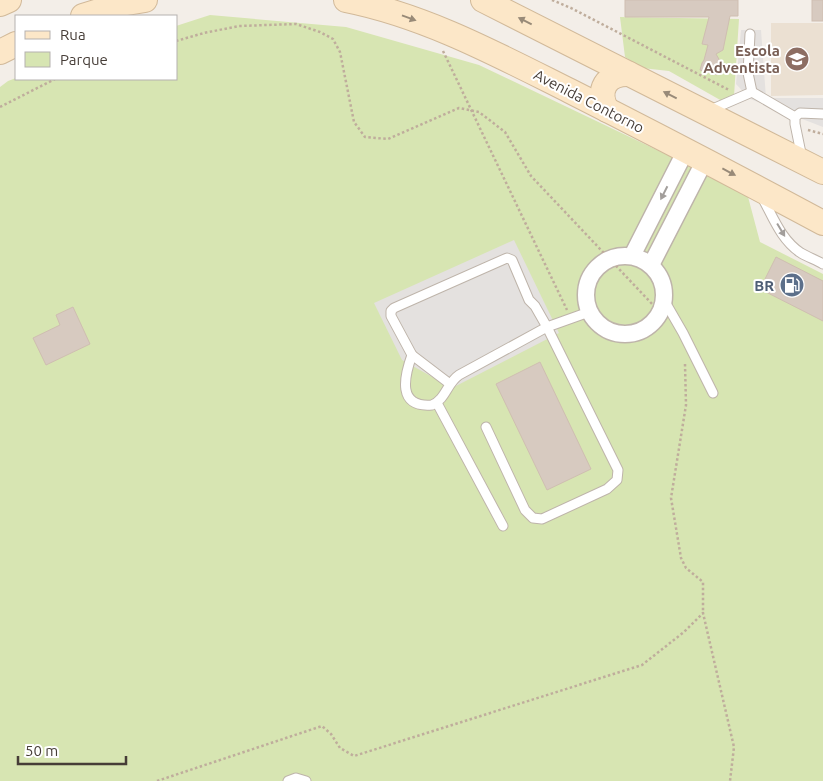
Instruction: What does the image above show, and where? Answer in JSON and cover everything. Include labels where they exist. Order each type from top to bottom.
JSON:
[{"type":"main road","points":[[0,4],[9,0]]},
{"type":"main road","points":[[86,15],[121,4],[145,0]]},
{"type":"main road","name":"Avenida Contorno","points":[[346,0],[381,3],[483,48],[695,155],[823,223]]},
{"type":"main road","points":[[483,0],[813,166]]},
{"type":"main road","points":[[0,52],[15,44]]},
{"type":"main road","points":[[607,110],[603,104],[602,96],[608,81],[614,76],[629,74]]},
{"type":"street","points":[[632,256],[695,155]]},
{"type":"street","points":[[651,265],[695,155]]},
{"type":"street","points":[[622,255],[632,256],[651,265],[660,276],[664,288],[662,307],[653,323],[643,331],[631,334],[618,334],[606,330],[596,322],[589,312],[586,300],[586,287],[591,275],[599,265],[610,258],[622,255]]},
{"type":"lane","points":[[750,34],[748,73],[752,92],[795,121],[813,166]]},
{"type":"lane","points":[[705,112],[752,92]]},
{"type":"lane","points":[[795,121],[800,113],[823,114]]},
{"type":"lane","points":[[758,188],[781,233],[789,243],[801,253],[823,264]]},
{"type":"lane","points":[[450,384],[412,355],[391,316],[391,311],[508,258],[512,260],[529,300],[535,306],[546,327],[618,470],[617,480],[607,489],[583,500],[542,518],[533,518],[525,510],[486,427]]},
{"type":"lane","points":[[662,307],[683,334],[713,392]]},
{"type":"lane","points":[[412,355],[406,370],[404,386],[408,397],[426,406],[438,403],[450,384],[459,375],[546,327],[589,312]]},
{"type":"lane","points":[[438,403],[503,526]]},
{"type":"lane","points":[[288,781],[296,778],[306,781]]},
{"type":"path","points":[[552,0],[742,96]]},
{"type":"path","points":[[178,41],[238,26],[296,24],[320,32],[333,39],[340,52],[354,122],[365,137],[388,139],[459,108],[479,112],[505,132],[531,176],[610,258],[622,273],[662,307]]},
{"type":"path","points":[[433,26],[437,39],[571,318]]},
{"type":"path","points":[[0,107],[53,80]]},
{"type":"path","points":[[795,121],[823,134]]},
{"type":"path","points":[[685,364],[686,405],[671,498],[681,558],[686,568],[703,582],[703,613],[734,747],[730,781]]},
{"type":"path","points":[[157,781],[322,726],[331,734],[340,748],[354,756],[642,665],[684,632],[703,613]]},
{"type":"shaded area","name":"Escola Adventista","points":[[771,23],[823,23],[823,95],[771,96]]},
{"type":"shaded area","points":[[741,30],[761,30],[766,98],[823,98],[823,127],[750,99],[736,84]]},
{"type":"shaded area","points":[[514,240],[559,333],[452,388],[402,360],[374,303]]},
{"type":"green space","points":[[210,15],[346,27],[479,65],[747,193],[760,242],[823,274],[823,781],[0,781],[0,87],[15,78],[15,80],[178,80],[178,25]]},
{"type":"green space","points":[[620,17],[739,19],[734,96],[722,101],[669,71],[642,68],[625,57]]},
{"type":"building","points":[[625,0],[738,0],[738,16],[730,16],[723,50],[716,54],[720,61],[717,75],[700,70],[708,45],[702,44],[709,17],[625,17]]},
{"type":"building","points":[[812,0],[823,0],[823,21],[812,21]]},
{"type":"building","name":"BR","points":[[776,257],[823,281],[823,321],[760,289]]},
{"type":"building","points":[[73,307],[90,344],[46,365],[33,338],[60,325],[56,315]]},
{"type":"building","points":[[540,362],[591,469],[547,490],[496,384]]},
{"type":"place","name":"Escola Adventista","points":[[797,59]]},
{"type":"place","name":"BR","points":[[792,285]]}]
